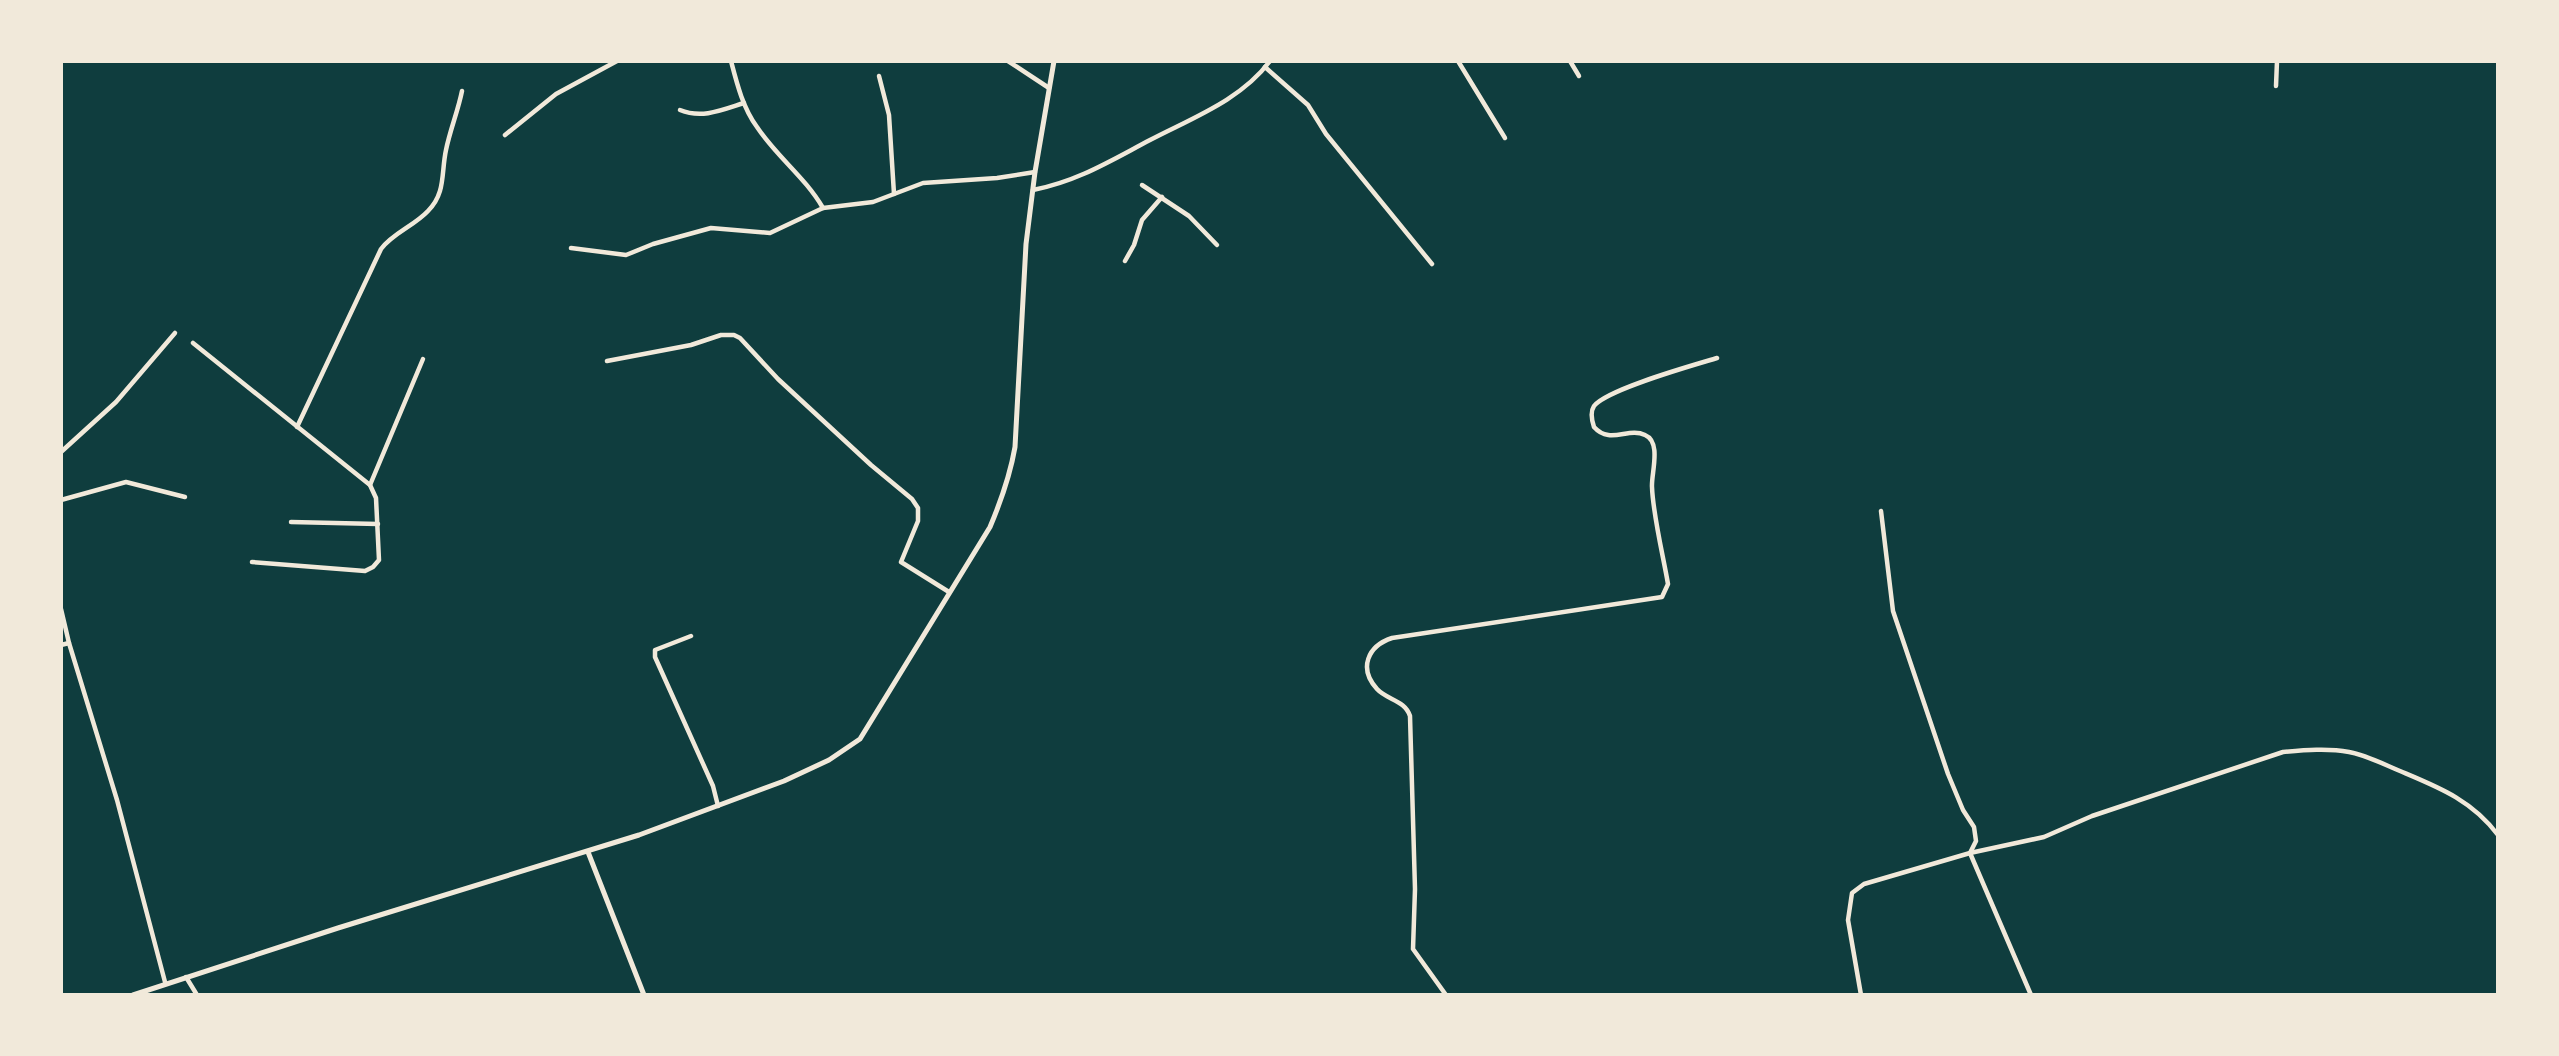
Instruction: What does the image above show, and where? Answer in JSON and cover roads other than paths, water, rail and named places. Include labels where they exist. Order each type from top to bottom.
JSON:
[{"type":"street","points":[[505,135],[556,94],[617,61]]},
{"type":"street","points":[[731,61],[744,103],[758,129],[809,185],[823,208]]},
{"type":"street","points":[[1007,61],[1049,88]]},
{"type":"street","points":[[136,994],[165,982],[587,852],[719,807],[828,760],[860,739],[990,527],[1004,495],[1015,447],[1026,244],[1054,61]]},
{"type":"street","points":[[1033,190],[1061,184],[1095,170],[1200,115],[1244,89],[1270,61]]},
{"type":"street","points":[[1458,61],[1505,138]]},
{"type":"street","points":[[1570,61],[1579,76]]},
{"type":"street","points":[[2276,86],[2277,61]]},
{"type":"street","points":[[1265,67],[1308,105],[1326,134],[1432,264]]},
{"type":"street","points":[[879,76],[889,115],[894,194]]},
{"type":"street","points":[[297,427],[381,249],[428,211],[438,198],[444,180],[447,147],[462,91]]},
{"type":"street","points":[[680,110],[692,114],[712,113],[744,103]]},
{"type":"street","points":[[571,248],[626,255],[653,243],[710,228],[770,233],[823,208],[873,202],[923,184],[1035,172]]},
{"type":"street","points":[[1142,185],[1189,216],[1217,245]]},
{"type":"street","points":[[1125,261],[1134,245],[1142,220],[1162,197]]},
{"type":"street","points":[[61,452],[116,402],[175,333]]},
{"type":"street","points":[[607,361],[691,345],[721,335],[740,338],[778,379],[870,465],[912,499],[918,508],[918,521],[901,562],[949,592]]},
{"type":"street","points":[[193,343],[370,485],[376,498],[379,561],[373,567],[365,571],[252,562]]},
{"type":"street","points":[[1446,995],[1413,949],[1415,889],[1410,716],[1404,705],[1378,690],[1371,680],[1367,662],[1371,650],[1379,642],[1392,638],[1662,597],[1668,584],[1652,487],[1654,467],[1651,439],[1635,434],[1611,437],[1604,435],[1594,427],[1592,412],[1595,405],[1608,396],[1671,371],[1717,358]]},
{"type":"street","points":[[370,485],[423,359]]},
{"type":"street","points":[[61,500],[126,482],[185,497]]},
{"type":"street","points":[[1881,512],[1893,611],[1948,774],[1963,810],[1974,827],[1976,841],[1970,853],[2031,995]]},
{"type":"street","points":[[291,522],[378,524]]},
{"type":"street","points":[[61,609],[117,800],[165,982]]},
{"type":"street","points":[[691,636],[655,650],[655,657],[713,786],[719,807]]},
{"type":"street","points":[[61,645],[69,643]]},
{"type":"street","points":[[1861,995],[1848,920],[1852,893],[1864,884],[1970,853],[2044,837],[2154,794],[2284,752],[2348,751],[2443,788],[2467,803],[2498,835]]},
{"type":"street","points":[[587,852],[644,995]]},
{"type":"street","points":[[185,977],[197,995]]}]
